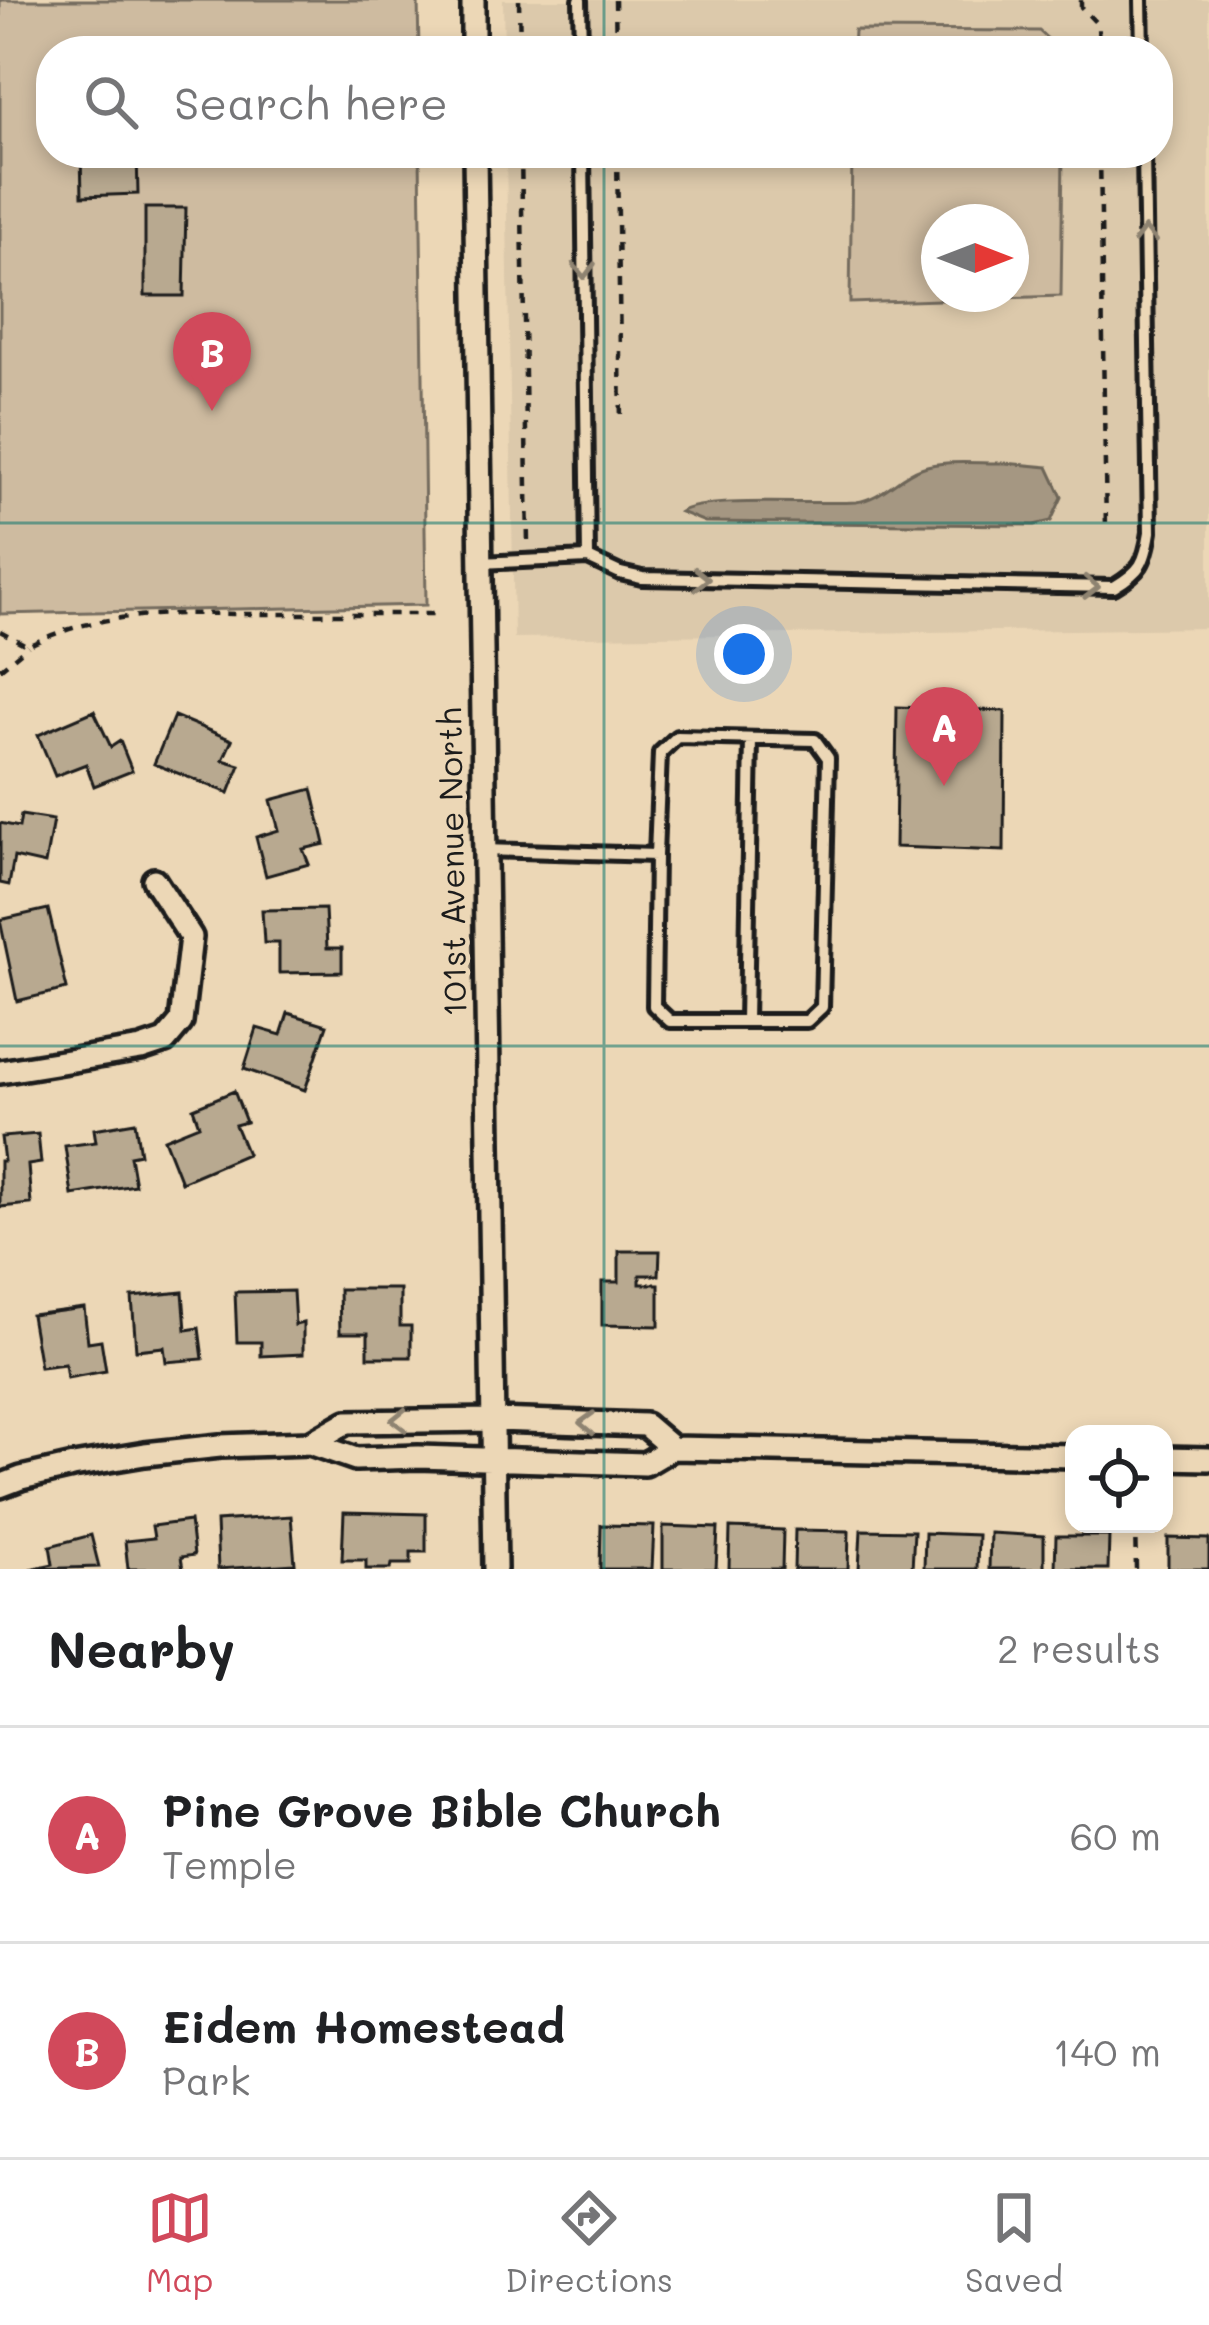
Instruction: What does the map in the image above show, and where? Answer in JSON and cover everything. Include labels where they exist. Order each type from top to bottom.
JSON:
[{"type":"street","points":[[472,0],[473,36]]},
{"type":"street","name":"101st Avenue North","points":[[475,168],[496,1569]]},
{"type":"street","points":[[0,1072],[141,1048],[165,1041],[181,1022],[191,937],[154,880]]},
{"type":"street","points":[[310,1443],[347,1422],[494,1420],[645,1425],[671,1448]]},
{"type":"street","points":[[0,1486],[73,1466],[145,1454],[310,1443],[356,1459],[646,1464],[671,1448],[1065,1456]]},
{"type":"street","points":[[1173,1458],[1209,1459]]},
{"type":"lane","points":[[580,0],[581,36]]},
{"type":"lane","points":[[1141,0],[1142,36]]},
{"type":"lane","points":[[583,168],[588,558]]},
{"type":"lane","points":[[480,563],[588,558],[620,574],[642,578],[1114,587],[1135,575],[1145,558],[1150,532],[1144,168]]},
{"type":"lane","points":[[677,736],[751,739],[815,740],[828,758],[822,1007],[807,1021],[670,1021],[654,1006],[660,753],[677,736]]},
{"type":"lane","points":[[746,1021],[751,739]]},
{"type":"lane","points":[[484,850],[656,855]]},
{"type":"path","points":[[519,0],[520,36]]},
{"type":"path","points":[[615,0],[616,36]]},
{"type":"path","points":[[1081,0],[1081,7],[1098,25],[1098,36]]},
{"type":"path","points":[[521,168],[528,561]]},
{"type":"path","points":[[617,168],[621,422]]},
{"type":"path","points":[[1100,168],[1106,530]]},
{"type":"path","points":[[0,669],[58,630],[104,619],[161,614],[439,614]]},
{"type":"path","points":[[0,631],[28,646]]},
{"type":"path","points":[[1135,1533],[1136,1569]]},
{"type":"shaded area","points":[[0,0],[418,0],[419,36],[36,36],[36,168],[420,168],[426,605],[0,614]]},
{"type":"shaded area","points":[[503,0],[1209,0],[1209,628],[514,638],[506,168],[1173,168],[1173,36],[504,36]]},
{"type":"shaded area","points":[[854,30],[1039,31],[1044,36],[854,36]]},
{"type":"shaded area","points":[[852,168],[1063,168],[1061,296],[1029,297],[1029,204],[921,204],[921,301],[850,303]]},
{"type":"shaded area","points":[[930,465],[1048,467],[1062,497],[1051,521],[1034,525],[705,522],[680,512],[712,504],[856,502]]},
{"type":"building","points":[[81,168],[137,168],[138,194],[82,196]]},
{"type":"building","points":[[145,208],[186,208],[184,296],[145,296]]},
{"type":"building","points":[[897,707],[1005,711],[1004,851],[895,847]]},
{"type":"building","points":[[94,711],[111,747],[120,741],[132,771],[94,786],[86,764],[55,776],[38,735]]},
{"type":"building","points":[[174,716],[232,740],[223,760],[240,765],[229,793],[154,764]]},
{"type":"building","points":[[312,789],[325,844],[303,849],[309,864],[266,876],[256,837],[279,830],[271,800]]},
{"type":"building","points":[[21,815],[53,820],[45,864],[14,857],[9,885],[0,883],[0,823],[19,827]]},
{"type":"building","points":[[48,909],[67,989],[17,1001],[0,920]]},
{"type":"building","points":[[325,909],[327,948],[342,948],[342,972],[279,973],[279,943],[264,943],[262,910]]},
{"type":"building","points":[[288,1013],[327,1025],[305,1090],[244,1069],[257,1028],[281,1035]]},
{"type":"building","points":[[234,1091],[246,1122],[235,1125],[247,1154],[181,1182],[164,1139],[199,1125],[193,1108]]},
{"type":"building","points":[[135,1122],[140,1154],[130,1156],[135,1185],[72,1195],[65,1146],[96,1142],[94,1129]]},
{"type":"building","points":[[38,1134],[41,1163],[28,1165],[31,1204],[0,1207],[1,1137]]},
{"type":"building","points":[[619,1251],[660,1251],[659,1275],[640,1275],[640,1284],[659,1284],[659,1326],[602,1325],[602,1282],[619,1282]]},
{"type":"building","points":[[339,1289],[400,1289],[400,1326],[411,1326],[411,1357],[368,1357],[368,1333],[340,1333]]},
{"type":"building","points":[[293,1291],[295,1325],[303,1323],[303,1354],[261,1356],[261,1342],[237,1342],[235,1292]]},
{"type":"building","points":[[183,1292],[186,1330],[199,1328],[203,1359],[166,1362],[164,1347],[136,1350],[132,1297]]},
{"type":"building","points":[[84,1308],[88,1342],[101,1340],[106,1371],[67,1378],[65,1364],[40,1367],[31,1315]]},
{"type":"building","points":[[344,1512],[426,1514],[426,1552],[411,1552],[411,1564],[392,1564],[391,1569],[366,1569],[366,1560],[342,1560]]},
{"type":"building","points":[[291,1516],[295,1564],[218,1569],[216,1521]]},
{"type":"building","points":[[190,1521],[194,1555],[181,1557],[183,1569],[128,1569],[125,1541],[154,1538],[152,1526]]},
{"type":"building","points":[[601,1525],[654,1526],[652,1569],[600,1569]]},
{"type":"building","points":[[663,1526],[718,1528],[716,1569],[663,1569]]},
{"type":"building","points":[[730,1528],[783,1530],[782,1569],[729,1569]]},
{"type":"building","points":[[795,1530],[849,1531],[848,1569],[794,1569]]},
{"type":"building","points":[[861,1530],[914,1531],[912,1569],[859,1569]]},
{"type":"building","points":[[925,1533],[978,1535],[977,1569],[924,1569]]},
{"type":"building","points":[[990,1533],[1044,1536],[1044,1569],[989,1569]]},
{"type":"building","points":[[91,1535],[99,1567],[30,1569],[53,1564],[50,1546]]},
{"type":"building","points":[[1056,1536],[1109,1536],[1108,1569],[1055,1569]]},
{"type":"building","points":[[1168,1538],[1209,1539],[1209,1569],[1168,1569]]},
{"type":"place","name":"Eidem Homestead","points":[[212,411]]},
{"type":"place","name":"Pine Grove Bible Church","points":[[944,786]]}]
